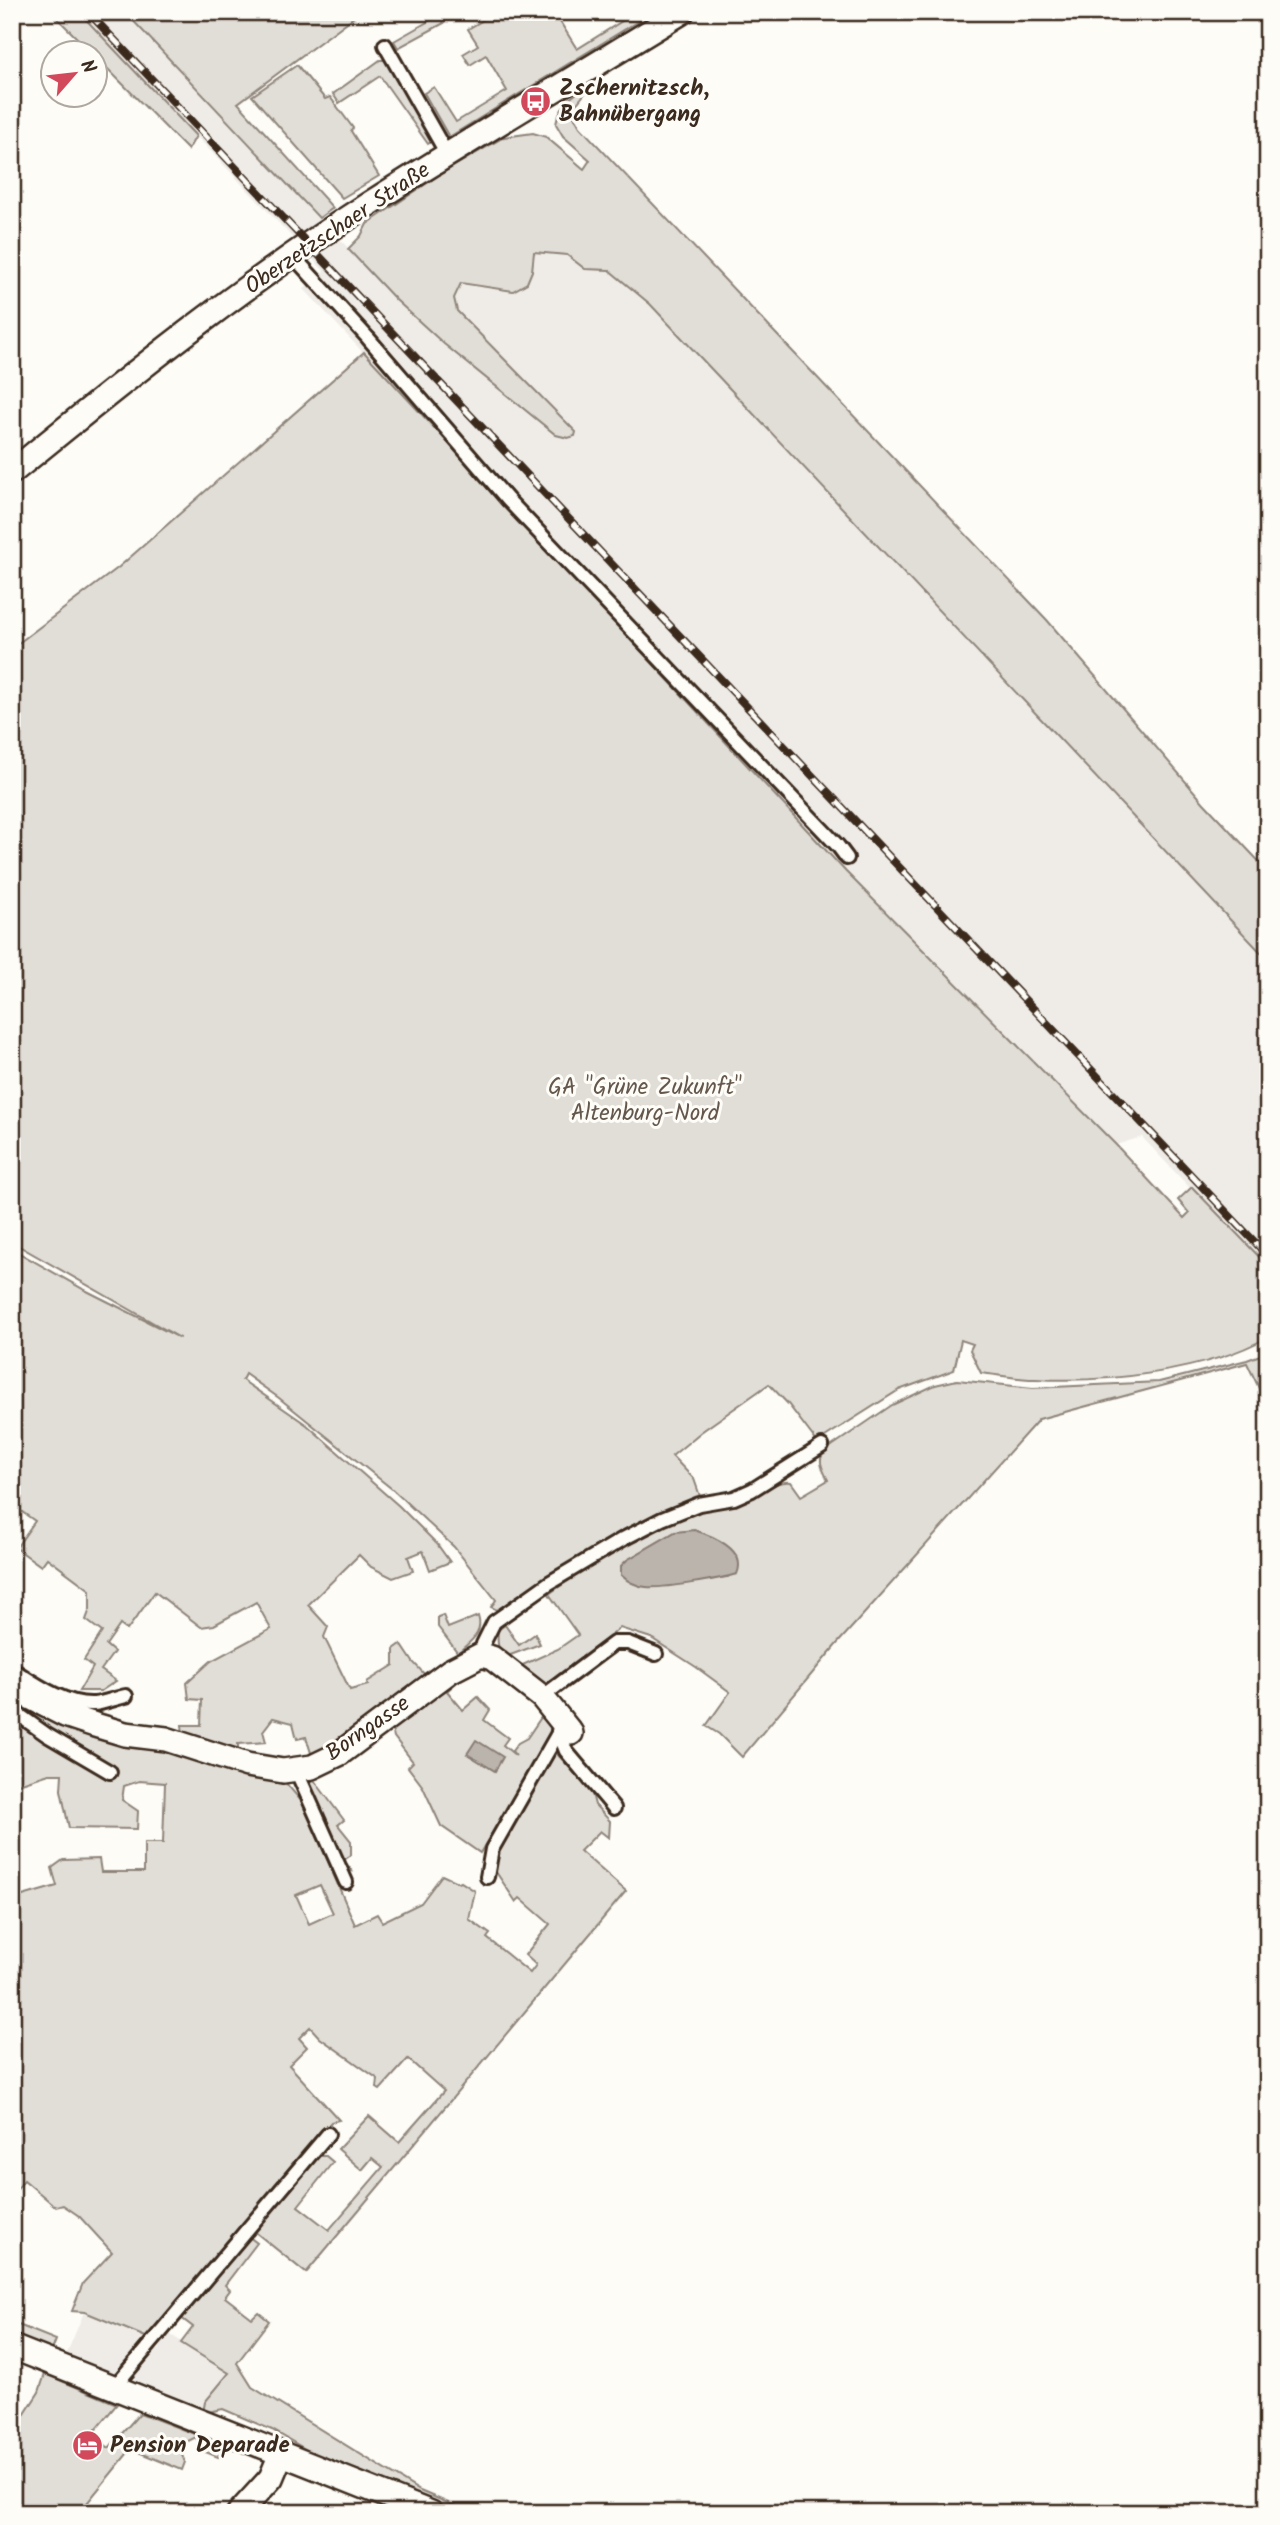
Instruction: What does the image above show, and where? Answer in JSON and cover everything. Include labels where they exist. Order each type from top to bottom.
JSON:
[{"type":"street","name":"Oberzetzschaer Straße","points":[[12,472],[123,384],[293,256],[369,204],[682,12]]},
{"type":"street","points":[[481,1656],[492,1658],[542,1697],[562,1728]]},
{"type":"street","name":"Borngasse","points":[[12,1688],[65,1715],[125,1734],[166,1740],[264,1769],[296,1770],[312,1767],[339,1754],[450,1671],[481,1656]]},
{"type":"street","points":[[12,2347],[431,2513]]},
{"type":"street","points":[[239,2513],[271,2478],[281,2454]]},
{"type":"lane","points":[[385,45],[447,156]]},
{"type":"lane","points":[[293,256],[369,338],[401,379],[508,500],[847,858]]},
{"type":"lane","points":[[481,1656],[483,1644],[494,1622],[549,1583],[662,1519],[699,1504],[734,1498],[752,1490],[822,1446]]},
{"type":"lane","points":[[542,1697],[614,1643],[628,1643],[656,1654]]},
{"type":"lane","points":[[12,1669],[72,1701],[92,1704],[126,1696]]},
{"type":"lane","points":[[12,1710],[47,1735],[110,1772]]},
{"type":"lane","points":[[562,1728],[566,1751],[614,1808]]},
{"type":"lane","points":[[487,1877],[492,1849],[562,1728]]},
{"type":"lane","points":[[296,1770],[346,1882]]},
{"type":"lane","points":[[114,2387],[328,2134]]},
{"type":"shaded area","points":[[79,12],[125,12],[348,248],[361,236],[501,146],[1268,960],[1268,1271],[1142,1137],[1116,1145],[846,872],[304,289],[324,271],[108,43],[108,38],[104,38]]},
{"type":"shaded area","points":[[694,1530],[718,1540],[733,1551],[739,1565],[737,1574],[654,1587],[636,1585],[621,1575],[621,1566],[627,1560],[675,1532]]},
{"type":"shaded area","points":[[476,1740],[503,1757],[495,1771],[467,1754]]},
{"type":"shaded area","points":[[84,2312],[148,2338],[115,2374],[110,2376],[65,2358]]},
{"type":"shaded area","points":[[168,2333],[229,2373],[203,2413],[136,2386],[133,2374],[153,2350],[159,2350]]},
{"type":"green space","points":[[51,12],[79,12],[104,38],[77,38]]},
{"type":"green space","points":[[125,12],[357,12],[358,14],[238,103],[333,208],[319,218]]},
{"type":"green space","points":[[445,12],[454,12],[442,19],[444,23],[398,48],[394,41]]},
{"type":"green space","points":[[486,12],[554,12],[577,49],[630,16],[629,12],[636,12],[640,20],[449,137],[424,93],[434,87],[456,122],[507,91],[486,55],[470,65],[463,54],[478,45],[468,29],[488,17]]},
{"type":"green space","points":[[1251,12],[1268,12],[1268,37]]},
{"type":"green space","points":[[108,43],[196,136],[188,150],[108,69]]},
{"type":"green space","points":[[380,60],[388,60],[434,140],[428,144],[380,76],[339,103],[333,94]]},
{"type":"green space","points":[[297,65],[325,99],[330,97],[353,128],[351,131],[379,176],[342,198],[252,96]]},
{"type":"green space","points":[[594,82],[571,111],[580,127],[1047,620],[1204,803],[1268,871],[1268,960],[650,304],[609,270],[585,269],[567,255],[534,252],[532,271],[527,283],[513,291],[461,283],[454,298],[457,311],[576,432],[575,436],[568,438],[556,435],[444,344],[396,300],[348,249],[361,236],[367,224],[439,175],[504,137],[533,133],[546,137],[584,169],[590,160],[563,136],[556,124],[565,104]]},
{"type":"green space","name":"GA \"Grüne Zukunft\" Altenburg-Nord","points":[[364,352],[846,872],[1116,1145],[1184,1218],[1189,1213],[1178,1200],[1192,1187],[1268,1266],[1268,1337],[1243,1349],[1186,1367],[1124,1377],[1063,1380],[981,1373],[970,1350],[973,1344],[961,1340],[954,1370],[899,1390],[817,1442],[769,1384],[672,1456],[694,1479],[701,1499],[662,1512],[629,1529],[497,1610],[491,1607],[496,1600],[454,1547],[392,1489],[245,1374],[242,1380],[307,1425],[399,1506],[437,1544],[450,1562],[430,1570],[423,1551],[408,1557],[413,1571],[393,1578],[371,1567],[359,1555],[308,1605],[328,1627],[324,1637],[350,1690],[368,1685],[367,1682],[394,1665],[394,1649],[401,1644],[429,1679],[347,1737],[312,1756],[306,1737],[297,1739],[293,1723],[273,1718],[263,1731],[266,1742],[238,1744],[238,1754],[183,1733],[182,1725],[201,1725],[202,1700],[189,1699],[187,1683],[211,1661],[271,1629],[256,1602],[214,1625],[201,1627],[155,1592],[127,1630],[120,1625],[106,1645],[114,1652],[101,1670],[116,1681],[101,1691],[79,1691],[93,1667],[84,1660],[102,1632],[86,1620],[90,1609],[90,1590],[47,1558],[41,1566],[16,1548],[35,1521],[12,1505],[12,1249],[83,1289],[180,1338],[12,1242],[12,648],[119,567]]},
{"type":"green space","points":[[1268,1352],[1268,1407],[1247,1363],[1039,1419],[836,1645],[742,1757],[719,1734],[706,1726],[730,1692],[651,1638],[620,1628],[546,1689],[516,1668],[558,1649],[578,1635],[549,1594],[592,1564],[654,1527],[732,1503],[778,1483],[791,1482],[801,1496],[828,1480],[821,1461],[826,1450],[892,1405],[935,1385],[957,1380],[1033,1388],[1159,1382],[1247,1360]],"holes":[[[675,1532],[727,1577],[648,1587],[621,1575],[621,1566]]]},
{"type":"green space","points":[[443,1615],[448,1628],[478,1616],[477,1632],[458,1653],[438,1627],[438,1617]]},
{"type":"green space","points":[[505,1625],[519,1645],[535,1634],[540,1644],[505,1657],[499,1648],[498,1630]]},
{"type":"green space","points":[[461,1674],[464,1676],[447,1691],[463,1710],[478,1697],[490,1710],[484,1720],[508,1738],[503,1745],[516,1756],[512,1751],[518,1743],[527,1738],[544,1713],[549,1719],[552,1732],[480,1853],[441,1826],[423,1787],[408,1767],[413,1762],[394,1737],[391,1725]]},
{"type":"green space","points":[[12,1696],[285,1782],[303,1803],[355,1925],[377,1914],[382,1922],[421,1903],[442,1875],[475,1891],[469,1919],[490,1934],[487,1938],[530,1973],[536,1965],[525,1955],[550,1924],[520,1898],[516,1902],[494,1869],[500,1846],[555,1752],[591,1790],[595,1805],[610,1821],[609,1838],[600,1831],[580,1851],[626,1891],[306,2273],[254,2231],[319,2156],[326,2156],[333,2162],[298,2206],[329,2230],[383,2167],[372,2158],[362,2170],[338,2149],[369,2116],[399,2142],[444,2091],[408,2059],[380,2090],[377,2088],[378,2079],[320,2038],[310,2027],[299,2038],[307,2047],[289,2065],[339,2120],[331,2122],[148,2338],[85,2312],[72,2311],[83,2283],[112,2252],[79,2216],[63,2205],[56,2207],[24,2180],[12,2196],[12,1899],[57,1886],[52,1868],[63,1860],[99,1859],[101,1872],[144,1872],[144,1843],[163,1843],[165,1783],[139,1781],[124,1786],[122,1800],[138,1811],[137,1829],[69,1828],[61,1790],[62,1774],[49,1774],[12,1786]],"holes":[[[320,1885],[333,1913],[309,1924],[296,1895]]]},
{"type":"green space","points":[[314,1780],[344,1820],[338,1825],[351,1841],[351,1855],[344,1860],[352,1871],[346,1870],[309,1787],[309,1783]]},
{"type":"green space","points":[[248,2236],[257,2243],[225,2285],[230,2290],[225,2297],[252,2318],[258,2312],[269,2321],[237,2363],[252,2387],[420,2491],[472,2513],[450,2513],[326,2461],[272,2430],[223,2409],[203,2413],[205,2402],[229,2373],[181,2343],[193,2327],[180,2317]]},
{"type":"green space","points":[[16,2324],[56,2340],[51,2353],[12,2337]]},
{"type":"green space","points":[[45,2374],[117,2404],[92,2434],[109,2448],[140,2413],[223,2445],[218,2457],[203,2451],[196,2437],[178,2446],[185,2462],[182,2470],[131,2449],[79,2513],[12,2513],[12,2418],[19,2423],[39,2392]]},
{"type":"waterway","points":[[1259,12],[1268,24]]},
{"type":"railway","points":[[88,12],[1268,1256]]},
{"type":"place","name":"Zschernitzsch, Bahnübergang","points":[[536,102]]},
{"type":"place","name":"Pension Deparade","points":[[87,2446]]}]
